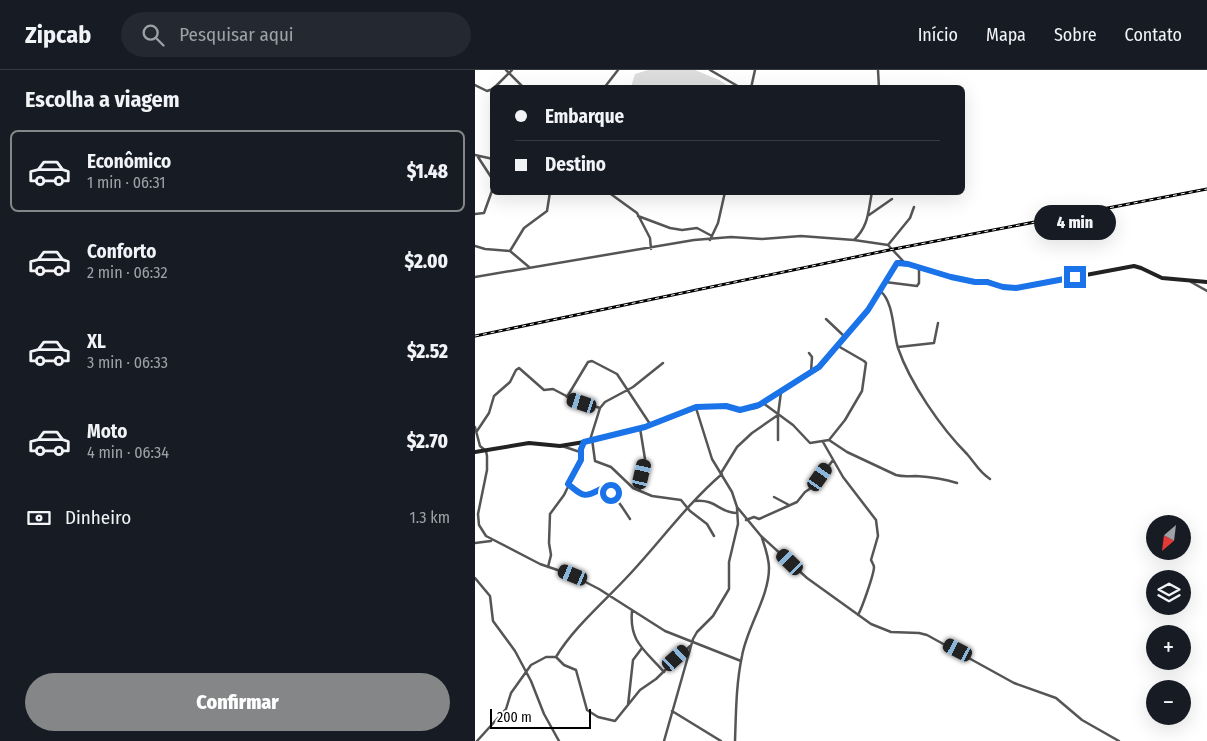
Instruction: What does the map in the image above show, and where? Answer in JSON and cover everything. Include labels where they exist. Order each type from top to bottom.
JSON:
[{"type":"street","points":[[506,70],[520,85]]},
{"type":"street","points":[[496,85],[512,70]]},
{"type":"street","points":[[606,85],[618,70]]},
{"type":"street","points":[[710,70],[736,85]]},
{"type":"street","points":[[752,85],[755,70]]},
{"type":"street","points":[[878,70],[879,85]]},
{"type":"street","points":[[475,85],[487,91],[490,90]]},
{"type":"street","points":[[477,156],[490,158]]},
{"type":"street","points":[[477,156],[490,176]]},
{"type":"street","points":[[475,214],[484,213],[490,195]]},
{"type":"street","points":[[510,252],[524,228],[547,211],[550,195]]},
{"type":"street","points":[[612,195],[635,210],[650,238],[651,249]]},
{"type":"street","points":[[710,240],[718,222],[724,195]]},
{"type":"street","points":[[854,240],[865,228],[872,195]]},
{"type":"street","points":[[869,215],[892,199]]},
{"type":"street","points":[[888,245],[910,218],[914,207]]},
{"type":"street","points":[[639,216],[670,228],[682,230],[697,228],[712,236]]},
{"type":"street","points":[[475,277],[686,242],[731,237],[762,239],[801,236],[888,245],[905,263]]},
{"type":"street","points":[[475,246],[510,252],[529,267]]},
{"type":"street","points":[[560,446],[651,425],[696,407],[726,406],[745,409],[763,403],[811,374],[819,367],[868,310],[896,264],[905,263],[951,277],[975,282],[987,282],[1011,288],[1133,266],[1162,278],[1207,282]]},
{"type":"street","points":[[885,282],[917,286],[919,282],[919,267]]},
{"type":"street","points":[[1191,282],[1207,291]]},
{"type":"street","points":[[879,290],[885,294],[893,320],[897,347],[907,370],[944,428],[975,467],[990,479]]},
{"type":"street","points":[[826,319],[845,337]]},
{"type":"street","points":[[897,347],[934,343],[938,323]]},
{"type":"street","points":[[763,403],[793,425],[809,442],[829,440],[845,420],[862,391],[866,363],[838,346]]},
{"type":"street","points":[[809,353],[812,357],[811,374]]},
{"type":"street","points":[[567,397],[590,361],[617,374],[651,425]]},
{"type":"street","points":[[663,363],[599,408],[591,440],[595,461],[610,467],[631,487],[652,496],[681,500],[707,524],[714,536]]},
{"type":"street","points":[[477,431],[489,414],[494,396],[510,382],[518,369],[522,370],[544,390],[553,389],[567,397],[599,408]]},
{"type":"street","points":[[778,440],[778,414],[782,390]]},
{"type":"street","points":[[696,407],[712,459],[737,507],[761,536],[807,578],[871,624],[886,630],[927,635],[1014,683],[1056,698],[1082,720],[1119,741]]},
{"type":"street","points":[[556,657],[593,611],[721,474],[737,447],[752,433],[778,414]]},
{"type":"street","points":[[475,427],[480,446],[486,451],[487,470],[478,514],[482,530],[492,541],[548,567],[573,575],[665,631],[692,644],[741,661]]},
{"type":"street","points":[[640,428],[645,459],[639,486],[641,491]]},
{"type":"street","points":[[829,440],[847,452],[895,475],[942,478],[957,483]]},
{"type":"street","points":[[548,567],[551,555],[549,543],[550,514],[563,498],[581,460],[584,442]]},
{"type":"street","points":[[823,442],[849,486],[876,520],[878,529],[871,557],[874,566],[871,579],[863,606],[858,615]]},
{"type":"street","points":[[475,452],[529,443],[560,446],[581,453]]},
{"type":"street","points":[[747,520],[754,517],[759,519],[797,502],[805,492],[814,486],[833,460]]},
{"type":"street","points":[[568,484],[587,496],[601,489],[606,490],[613,496],[630,519]]},
{"type":"street","points":[[774,497],[789,505]]},
{"type":"street","points":[[694,501],[711,502],[725,511],[737,513]]},
{"type":"street","points":[[664,741],[697,632],[710,620],[728,592],[729,562],[737,524],[737,507]]},
{"type":"street","points":[[735,741],[741,661],[748,632],[761,602],[769,572],[769,564],[761,536]]},
{"type":"street","points":[[475,543],[492,541]]},
{"type":"street","points":[[475,578],[490,596],[493,621],[515,651],[544,714],[559,741]]},
{"type":"street","points":[[632,611],[631,629],[642,648],[664,672]]},
{"type":"street","points":[[477,741],[506,709],[511,693],[525,671],[541,659],[556,657],[564,665],[576,670],[585,708],[590,713],[615,721],[640,690],[664,672],[692,644]]},
{"type":"street","points":[[627,705],[633,660],[642,648]]},
{"type":"street","points":[[672,711],[721,741]]},
{"type":"shaded area","points":[[648,70],[695,70],[727,85],[632,85],[635,74]]},
{"type":"railway","points":[[475,336],[894,249],[1207,189]]},
{"type":"route","points":[[611,493],[603,488],[587,496],[568,484],[581,460],[581,446],[584,442],[645,427],[696,407],[726,406],[740,410],[759,405],[814,372],[819,367],[868,310],[897,263],[908,264],[951,277],[1016,288],[1075,277]]}]
